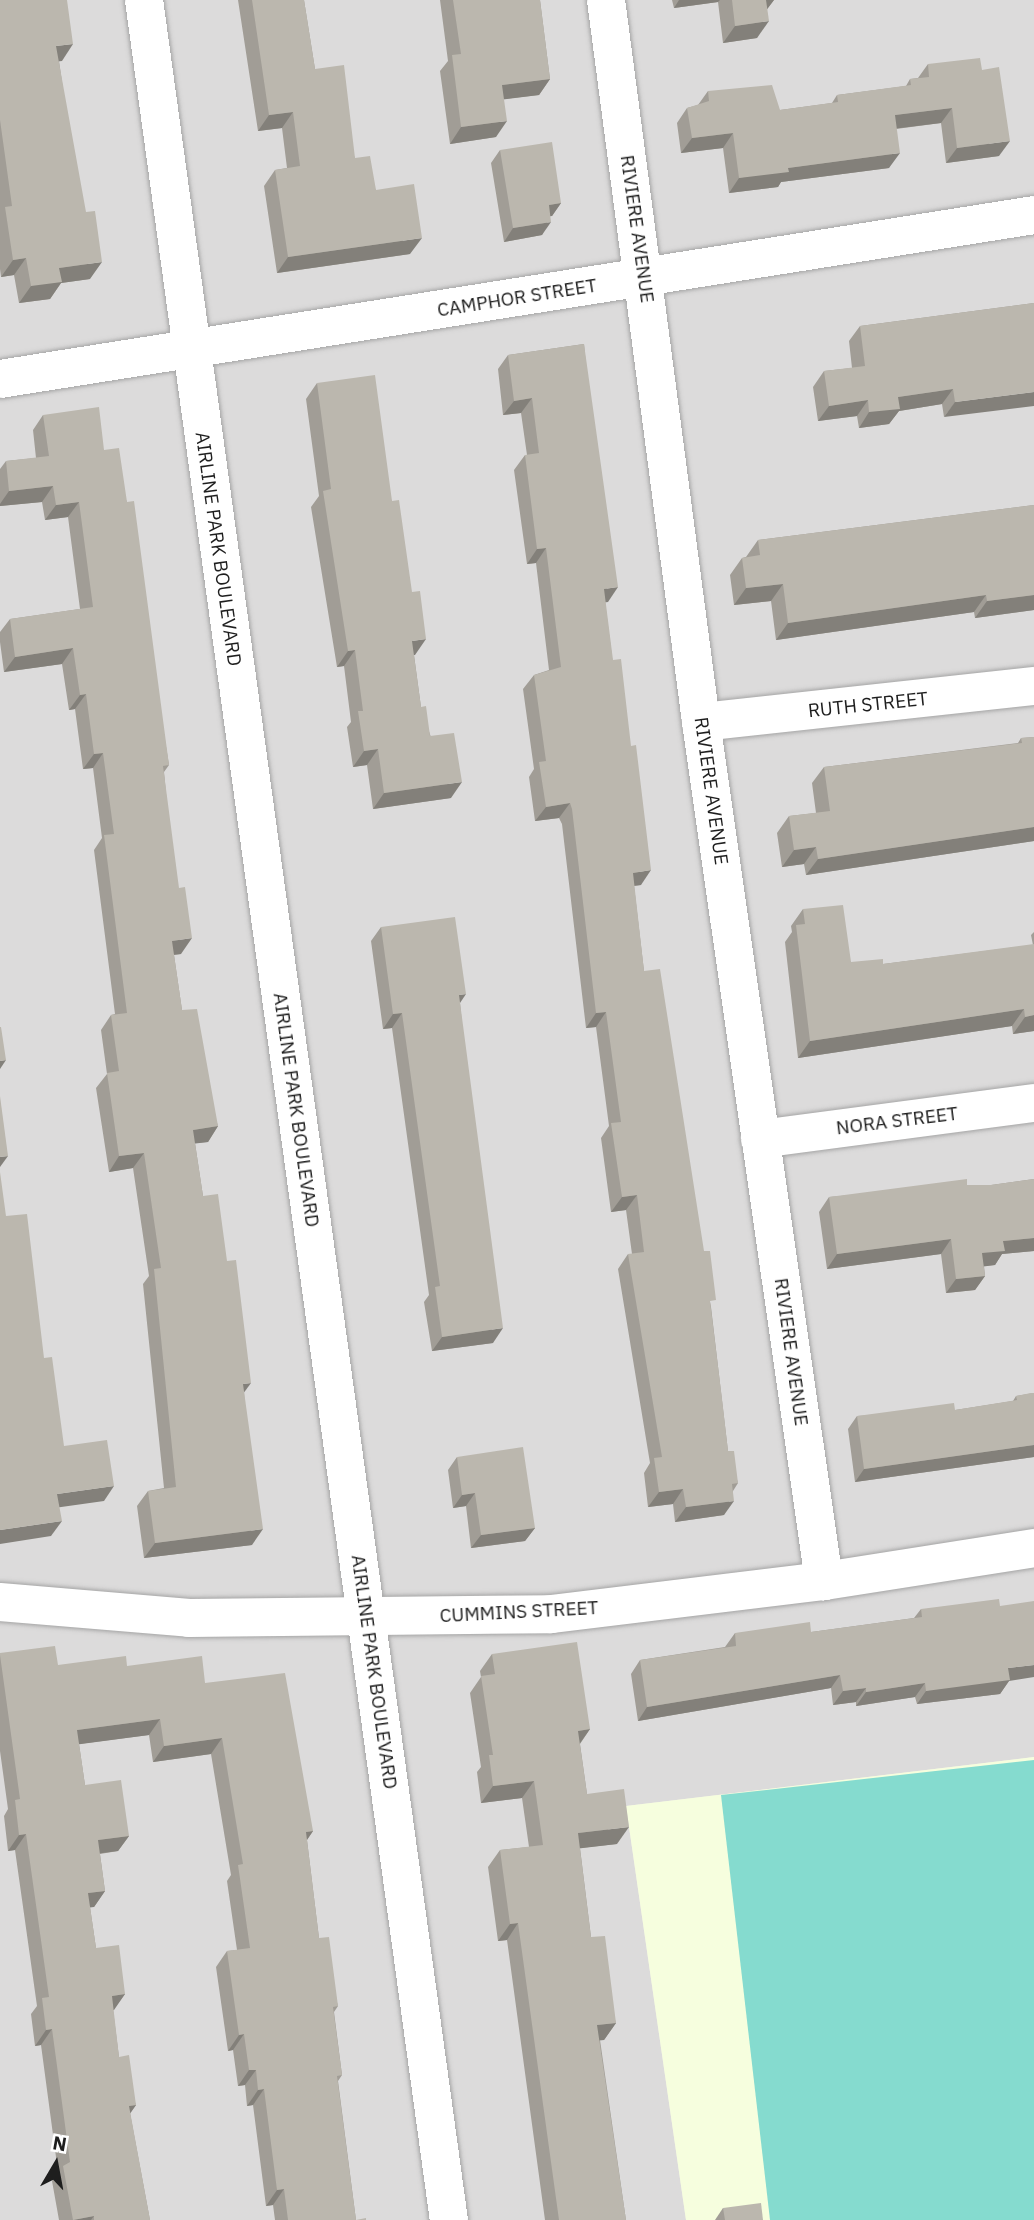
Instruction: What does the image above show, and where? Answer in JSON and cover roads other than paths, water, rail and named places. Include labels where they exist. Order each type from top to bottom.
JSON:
[{"type":"street","name":"AIRLINE PARK BOULEVARD","points":[[144,0],[449,2220]]},
{"type":"street","name":"RIVIERE AVENUE","points":[[606,0],[701,722],[824,1581]]},
{"type":"street","name":"CAMPHOR STREET","points":[[0,379],[191,352],[1034,215]]},
{"type":"street","name":"RUTH STREET","points":[[701,722],[1034,686]]},
{"type":"street","name":"NORA STREET","points":[[760,1139],[1034,1103]]},
{"type":"street","name":"CUMMINS STREET","points":[[0,1602],[189,1618],[551,1614],[824,1581],[1034,1548]]}]
